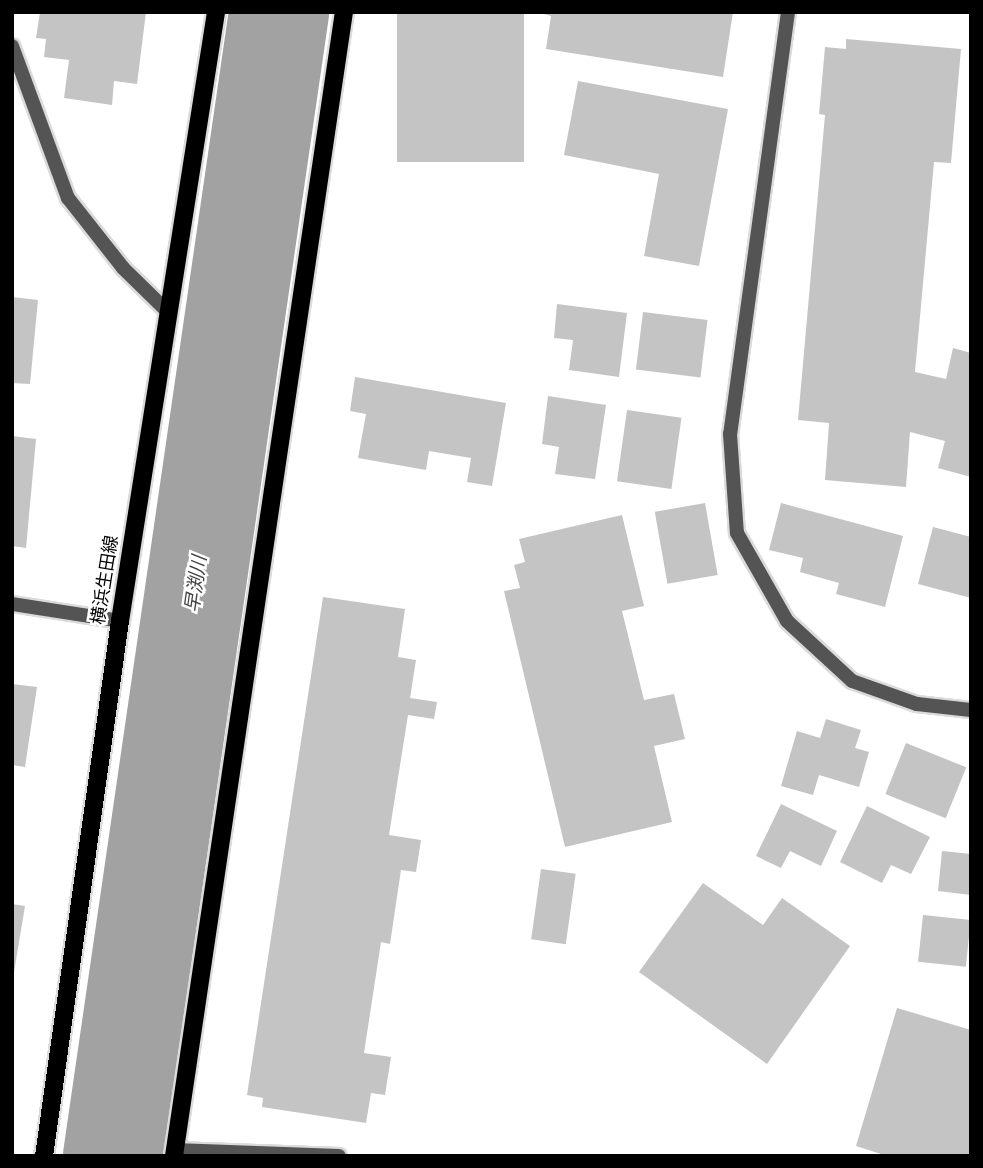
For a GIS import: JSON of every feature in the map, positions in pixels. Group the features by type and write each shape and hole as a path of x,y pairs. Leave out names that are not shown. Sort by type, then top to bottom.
{"main road":[{"name":"横浜生田線","path":"44,1156 120,621 216,12"},
{"path":"174,1153 345,12"}],"street":[{"path":"788,12 730,434 737,533 787,621 852,681 918,705 971,710"},
{"path":"12,46 68,198 124,268 168,312"},
{"path":"12,604 120,621"},
{"path":"174,1153 339,1156"}],"building":[{"path":"40,12 146,12 137,84 114,81 112,105 64,98 69,60 44,57 46,39 36,38"},
{"path":"397,12 524,12 524,162 397,162"},
{"path":"537,12 733,12 723,77 546,49 551,16"},
{"path":"846,39 961,49 951,163 934,162 915,372 946,379 953,348 971,353 971,477 938,468 945,441 910,432 906,487 825,480 829,423 798,420 825,115 819,114 825,47 846,49"},
{"path":"578,81 728,109 699,266 644,256 659,174 564,155"},
{"path":"12,297 38,300 30,384 12,383"},
{"path":"557,304 627,313 619,377 569,370 573,340 554,338"},
{"path":"643,312 708,320 700,377 636,370"},
{"path":"355,377 506,403 492,486 467,482 471,458 429,451 426,470 358,458 366,414 350,411"},
{"path":"548,396 606,405 595,479 555,474 559,447 542,444"},
{"path":"627,410 681,418 671,489 617,481"},
{"path":"12,436 36,439 26,548 12,546"},
{"path":"705,503 718,575 667,584 655,512"},
{"path":"781,503 903,536 885,607 836,594 839,583 800,572 803,558 769,550"},
{"path":"622,515 644,606 622,611 644,700 674,694 685,739 654,746 672,822 565,847 504,591 520,588 514,565 525,562 519,539"},
{"path":"933,527 971,537 971,598 918,584"},
{"path":"323,597 405,609 398,657 416,660 410,698 437,702 434,719 408,715 389,835 421,840 416,872 401,870 390,944 381,942 364,1053 391,1057 385,1095 371,1093 366,1123 262,1107 263,1098 247,1095"},
{"path":"12,684 37,687 25,767 12,765"},
{"path":"826,719 861,730 855,748 869,752 859,787 819,775 813,795 781,786 797,731 820,738"},
{"path":"906,743 966,767 946,818 885,794"},
{"path":"781,804 837,831 821,866 790,851 781,868 756,856"},
{"path":"867,806 930,837 911,874 891,865 882,883 840,862"},
{"path":"942,851 971,854 971,895 938,891"},
{"path":"541,869 576,874 566,944 531,939"},
{"path":"703,883 763,925 782,898 850,946 767,1064 639,972"},
{"path":"12,904 25,906 14,972 12,971"},
{"path":"923,915 971,920 966,967 918,962"},
{"path":"897,1008 971,1030 971,1156 887,1156 856,1146"}],"waterway":[{"name":"早渕川","path":"113,1156 279,12"}]}
